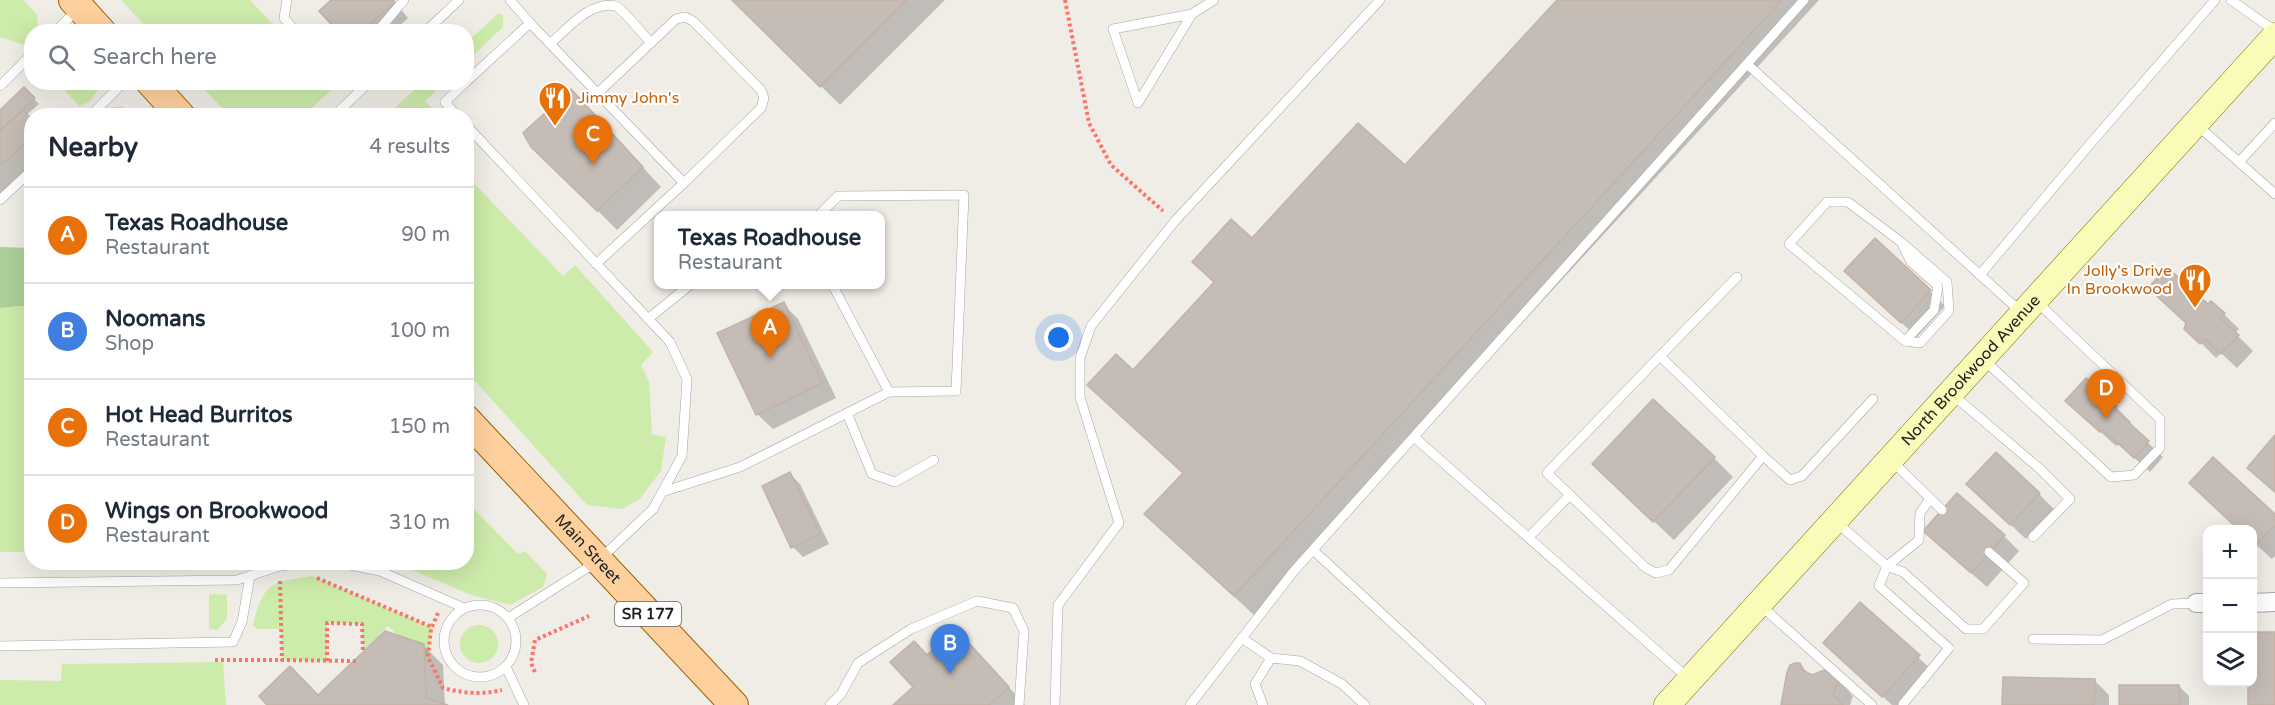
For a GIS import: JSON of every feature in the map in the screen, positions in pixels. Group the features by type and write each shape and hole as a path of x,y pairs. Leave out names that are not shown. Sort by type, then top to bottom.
{"main road":[{"path":"76,4 95,24"},
{"path":"157,90 174,108"},
{"name":"Main Street","path":"474,428 734,705"}],"street":[{"name":"North Brookwood Avenue","path":"1679,695 1834,520 1951,394 2275,34"},
{"path":"2257,603 2275,602"}],"lane":[{"path":"287,0 284,18 289,24"},
{"path":"384,24 404,0"},
{"path":"434,24 459,0"},
{"path":"510,0 684,183"},
{"path":"1192,14 1138,103 1113,29 1192,14 1214,0"},
{"path":"1055,705 1058,605 1119,523 1080,397 1080,358 1091,326 1175,221 1380,0"},
{"path":"1190,705 1294,571 1804,0"},
{"path":"1980,275 2215,0"},
{"path":"2231,0 2275,34"},
{"path":"551,43 590,7 602,3 616,6 651,43"},
{"path":"61,24 76,4"},
{"path":"596,264 684,183 760,108 764,98 761,90 693,21 685,17 676,19 599,92"},
{"path":"474,75 530,23"},
{"path":"0,86 24,62"},
{"path":"1747,64 1980,275 2029,307 2160,419 2160,448 2134,475 2111,477 1982,358"},
{"path":"98,108 116,90"},
{"path":"342,108 361,90"},
{"path":"450,108 445,102 458,90"},
{"path":"2195,123 2275,194"},
{"path":"2239,162 2275,123"},
{"path":"474,134 670,342 687,379 682,456 653,509 598,561 508,618"},
{"path":"0,200 24,178"},
{"path":"662,492 740,467 889,392 956,390 964,195 838,196 823,211"},
{"path":"1827,202 1848,202 1901,242 1947,282 1949,311 1920,343 1905,341 1789,244 1827,202"},
{"path":"1901,242 1911,262 1938,286 1934,310 1905,341"},
{"path":"1737,277 1547,473 1646,568 1656,573 1669,570 1763,456"},
{"path":"648,319 686,289"},
{"path":"834,289 889,392"},
{"path":"1660,356 1790,480 1802,476 1874,399"},
{"path":"1951,394 2040,469 2070,500 2033,537"},
{"path":"847,413 872,474 895,482 934,460"},
{"path":"1414,437 1530,536 1679,695"},
{"path":"1890,459 1942,510"},
{"path":"1530,536 1570,495"},
{"path":"1903,704 1949,648 1879,586 1887,566 1919,540 1920,513 1930,499"},
{"path":"1834,520 1887,566 1903,572 1966,629 1983,629 2024,582 1989,552"},
{"path":"1313,550 1481,705"},
{"path":"0,583 237,580 268,570"},
{"path":"375,570 464,608"},
{"path":"0,646 233,642 242,622 250,576"},
{"path":"831,704 841,694 858,663 911,629 977,601 1013,608 1024,631 1019,705"},
{"path":"2032,639 2102,640 2172,604 2202,603"},
{"path":"1759,604 1872,705"},
{"path":"476,605 499,610 514,627 517,637 516,648 506,667 496,674 485,677 463,674 454,666 444,646 444,635 448,624 464,608 476,605"},
{"path":"1242,639 1271,658 1300,661 1342,684 1365,705"},
{"path":"1263,705 1255,684 1271,658"},
{"path":"506,667 524,705"}],"path":[{"path":"1065,0 1089,123 1111,165 1175,221"},
{"path":"313,576 432,627"},
{"path":"291,579 280,581 282,660 356,661"},
{"path":"439,610 432,627 428,657 443,688 459,692 489,693 508,688"},
{"path":"535,672 531,663 535,640 589,616"},
{"path":"327,661 327,623 362,624 363,653"}],"green space":[{"path":"0,0 23,0 37,15 38,24 24,24 24,45 0,37"},
{"path":"121,0 250,0 272,24 143,24"},
{"path":"499,13 503,16 503,27 474,54 474,36"},
{"path":"64,90 98,90 89,102 79,106"},
{"path":"205,90 331,90 312,108 222,108"},
{"path":"414,90 437,90 425,101 432,108 395,108"},
{"path":"474,183 563,276 575,265 653,352 641,365 649,381 652,435 666,437 661,471 640,499 622,509 587,505 474,380"},
{"path":"0,247 24,248 24,306 0,308"},
{"path":"24,306 24,552 0,552 0,308"},
{"path":"474,509 518,554 525,551 547,574 543,587 510,605 471,595 412,570 474,570"},
{"path":"313,576 432,627 428,657 418,655 388,626 363,653 362,624 327,623 327,661 282,660 281,629 257,629 253,625 261,600 271,587 278,583"},
{"path":"209,595 227,595 227,619 217,630 209,629"},
{"path":"479,625 493,630 498,644 493,658 479,663 465,658 460,644 465,630"},
{"path":"223,662 226,705 0,705 0,680 61,681 62,664"}],"building":[{"path":"331,0 393,0 395,2 370,24 331,24 319,11"},
{"path":"732,0 906,0 820,87"},
{"path":"1557,0 1782,0 1234,596 1144,514 1183,473 1087,385 1116,354 1133,370 1214,282 1192,262 1231,219 1252,238 1358,123 1405,165"},
{"path":"24,87 24,90 35,98 0,131 0,110"},
{"path":"571,89 643,167 597,211 531,147 523,133"},
{"path":"24,111 24,144 0,166 0,131"},
{"path":"1875,238 1931,290 1901,323 1844,271"},
{"name":"Jolly's Drive In Brookwood","path":"2167,267 2208,304 2211,301 2225,313 2220,318 2239,335 2221,354 2205,339 2200,344 2184,329 2186,323 2148,288"},
{"path":"784,302 822,383 756,415 717,333"},
{"path":"2086,378 2117,406 2114,409 2149,441 2134,458 2103,430 2100,432 2065,401"},
{"path":"1653,399 1715,457 1653,522 1592,464"},
{"path":"2275,435 2275,492 2247,468"},
{"path":"1996,452 2040,493 2010,525 1966,484"},
{"path":"2213,457 2275,514 2275,525 2257,544 2257,525 2234,525 2189,483"},
{"path":"790,472 820,534 791,548 762,486"},
{"path":"1957,493 2005,535 1971,573 1923,531"},
{"path":"1860,602 1920,655 1882,697 1823,643"},
{"path":"956,629 1009,687 989,705 893,705 913,687 890,662 914,641 927,655"},
{"path":"385,631 424,644 426,698 448,705 267,705 259,696 290,666 318,695"},
{"path":"2257,632 2275,632 2275,705 2248,705 2248,687 2257,687"},
{"path":"1800,663 1804,671 1812,675 1824,670 1839,679 1833,695 1843,705 1781,705 1787,672 1790,665"},
{"path":"2003,677 2095,679 2094,705 2002,705"},
{"path":"2119,685 2179,685 2180,705 2119,705"}],"place":[{"name":"Jimmy John's","path":"555,127"},
{"name":"Hot Head Burritos","path":"593,165"},
{"name":"Jolly's Drive In Brookwood","path":"2195,309"},
{"name":"Texas Roadhouse","path":"770,358"},
{"name":"Wings on Brookwood","path":"2106,419"},
{"name":"Noomans","path":"950,674"}]}
